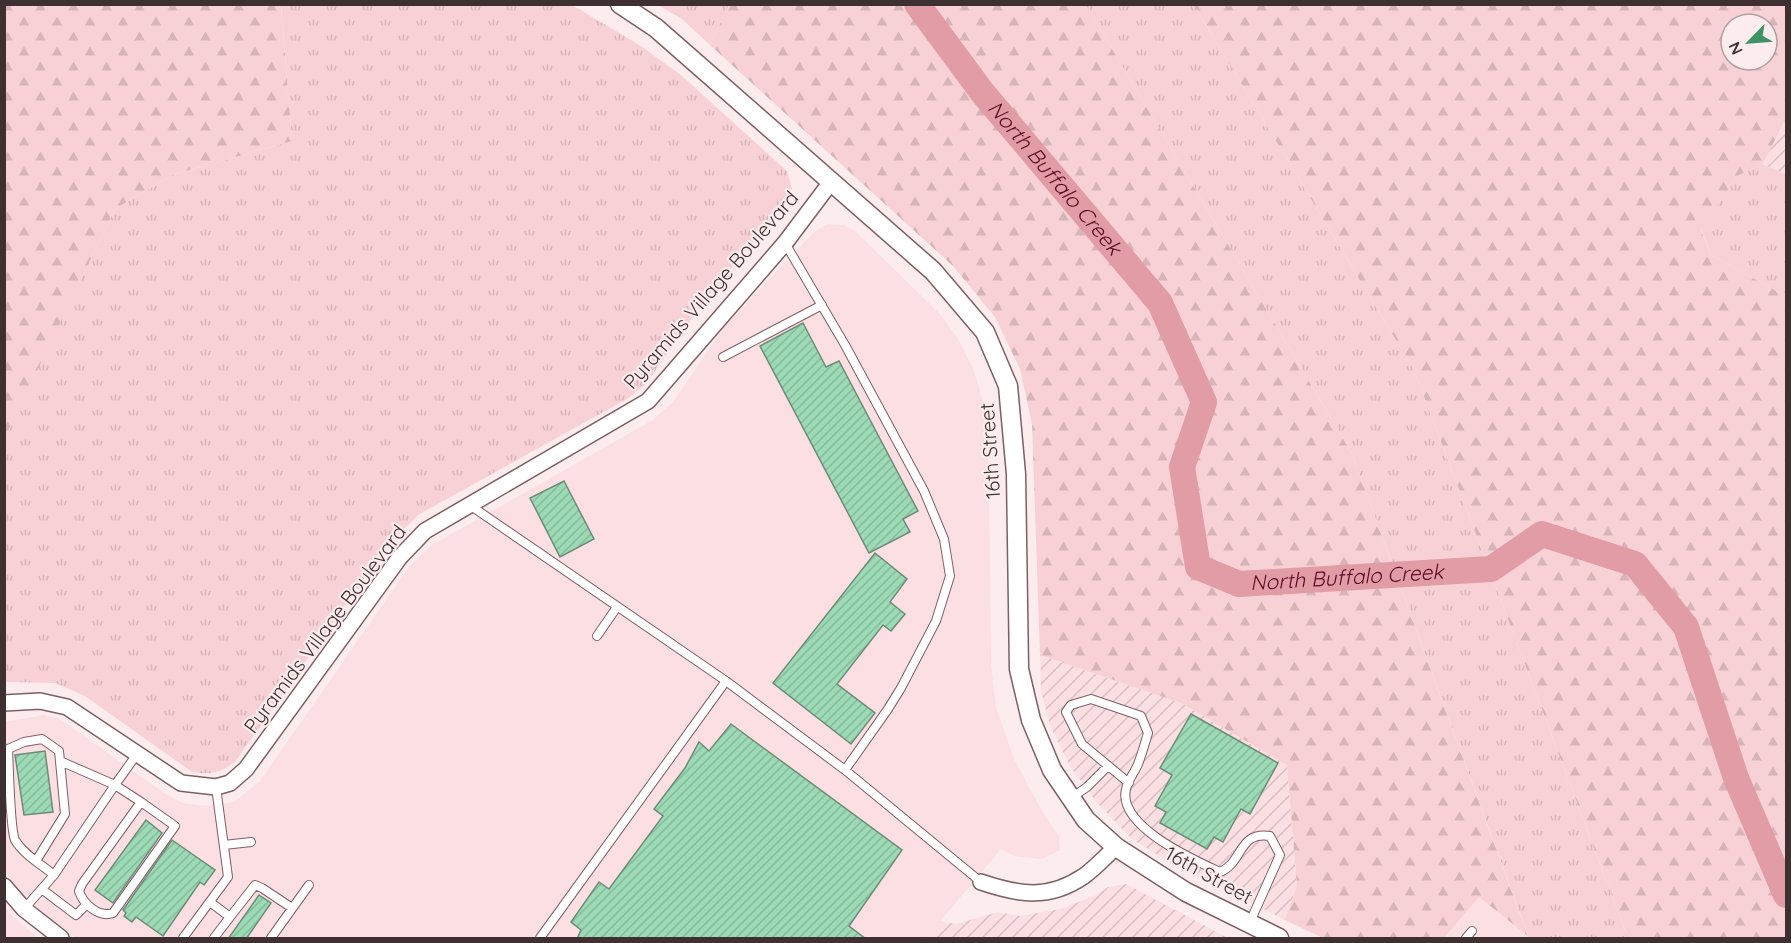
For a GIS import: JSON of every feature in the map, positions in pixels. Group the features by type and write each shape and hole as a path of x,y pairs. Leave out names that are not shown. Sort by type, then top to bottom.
{"street":[{"name":"16th Street","path":"620,4 656,28 933,271 985,332 1008,386 1016,474 1019,669 1031,720 1052,770 1086,820 1116,847 1186,892 1276,938"},
{"name":"Pyramids Village Boulevard","path":"216,787 230,783 246,769 400,557 425,531 648,401 785,243 831,182"},
{"path":"4,703 40,701 67,707 181,783 216,787"},
{"path":"981,882 1014,892 1032,894 1054,890 1084,876 1116,847"},
{"path":"4,886 24,909 61,939"}],"lane":[{"path":"785,243 822,305 924,491 944,539 950,576 936,621 901,688 845,770"},
{"path":"723,357 822,305"},
{"path":"471,506 726,681 845,770 981,882"},
{"path":"597,636 617,607"},
{"path":"540,939 726,681"},
{"path":"1129,783 1082,744 1066,712 1071,705 1091,699 1141,716 1148,733 1129,783 1126,790 1129,812 1140,825 1184,855 1220,872 1226,870 1245,843 1262,834 1270,836 1280,855 1249,924"},
{"path":"36,861 65,814 58,751 42,739 24,742 9,749 15,839 36,861 54,875"},
{"path":"24,909 54,875 137,754"},
{"path":"60,761 114,785 141,802 175,826 113,913 104,914 87,904 79,891 141,802"},
{"path":"1071,798 1087,787 1108,766"},
{"path":"183,939 228,877 216,787"},
{"path":"224,845 251,842"},
{"path":"214,939 255,885 292,908"},
{"path":"271,939 309,885"},
{"path":"43,890 76,915 87,904"},
{"path":"210,902 230,917"},
{"path":"1466,939 1472,931"}],"shaded area":[{"path":"1786,118 1786,175 1763,164"},
{"path":"828,224 844,225 855,231 940,314 958,339 973,368 986,411 991,665 996,708 1014,759 1043,813 1059,836 1060,850 1042,859 1014,856 1001,849 926,938 76,938 49,918 14,884 5,872 5,722 43,715 60,719 164,793 183,803 203,806 234,802 260,781 409,567 432,545 653,420 673,402 725,326 814,232"},
{"path":"1040,655 1181,703 1287,765 1297,886 1285,920 1170,863 1131,838 1097,803 1070,766 1050,726 1041,690"},
{"path":"1126,884 1228,938 926,938 940,921 956,924 998,912 1020,916 1061,909 1096,895 1108,887"},
{"path":"1479,897 1528,936 1529,938 1444,938"},
{"path":"4,907 18,921 38,938 5,938"}],"green space":[{"path":"5,4 281,5 292,141 172,175 115,209 5,437"},
{"path":"281,5 572,5 641,46 682,76 787,171 792,189 785,204 704,301 646,384 627,399 418,515 386,547 235,762 215,772 199,773 192,772 85,696 55,683 5,682 4,437 115,209 172,175 292,141"},
{"path":"658,5 729,5 710,45 682,19"},
{"path":"729,5 1086,5 1352,454 1528,936 1479,897 1444,938 1323,938 1285,920 1297,886 1287,765 1181,703 1040,655 1032,424 1020,369 995,317 953,266 710,45"},
{"path":"1086,5 1194,5 1414,370 1628,938 1529,938 1352,454"},
{"path":"1194,5 1786,5 1786,118 1763,164 1737,176 1701,230 1711,255 1786,296 1786,938 1628,938 1414,370"},
{"path":"1763,164 1786,175 1786,296 1711,255 1701,229 1737,176"}],"building":[{"path":"803,323 826,367 839,361 918,511 903,519 910,532 869,553 760,346"},
{"path":"564,481 594,539 560,557 530,498"},
{"path":"875,553 907,579 890,602 905,614 891,631 883,625 837,684 875,713 851,744 773,683"},
{"path":"1191,714 1278,763 1250,814 1241,809 1223,842 1214,837 1207,849 1160,823 1166,812 1155,806 1172,775 1160,768"},
{"path":"731,724 902,850 849,926 866,939 577,939 581,930 571,922 599,882 609,889 663,816 654,809 685,768 699,742 709,751"},
{"path":"45,751 53,812 24,815 15,755"},
{"path":"146,820 162,833 113,903 95,890"},
{"path":"172,840 215,870 204,885 200,882 163,936 136,917 132,922 124,916 126,913 123,910"},
{"path":"259,895 271,903 246,939 228,939"}],"waterway":[{"name":"North Buffalo Creek","path":"917,4 982,92 1160,303 1204,402 1182,467 1198,567 1239,584 1491,569 1542,534 1635,564 1686,627 1736,778 1786,895"}]}
